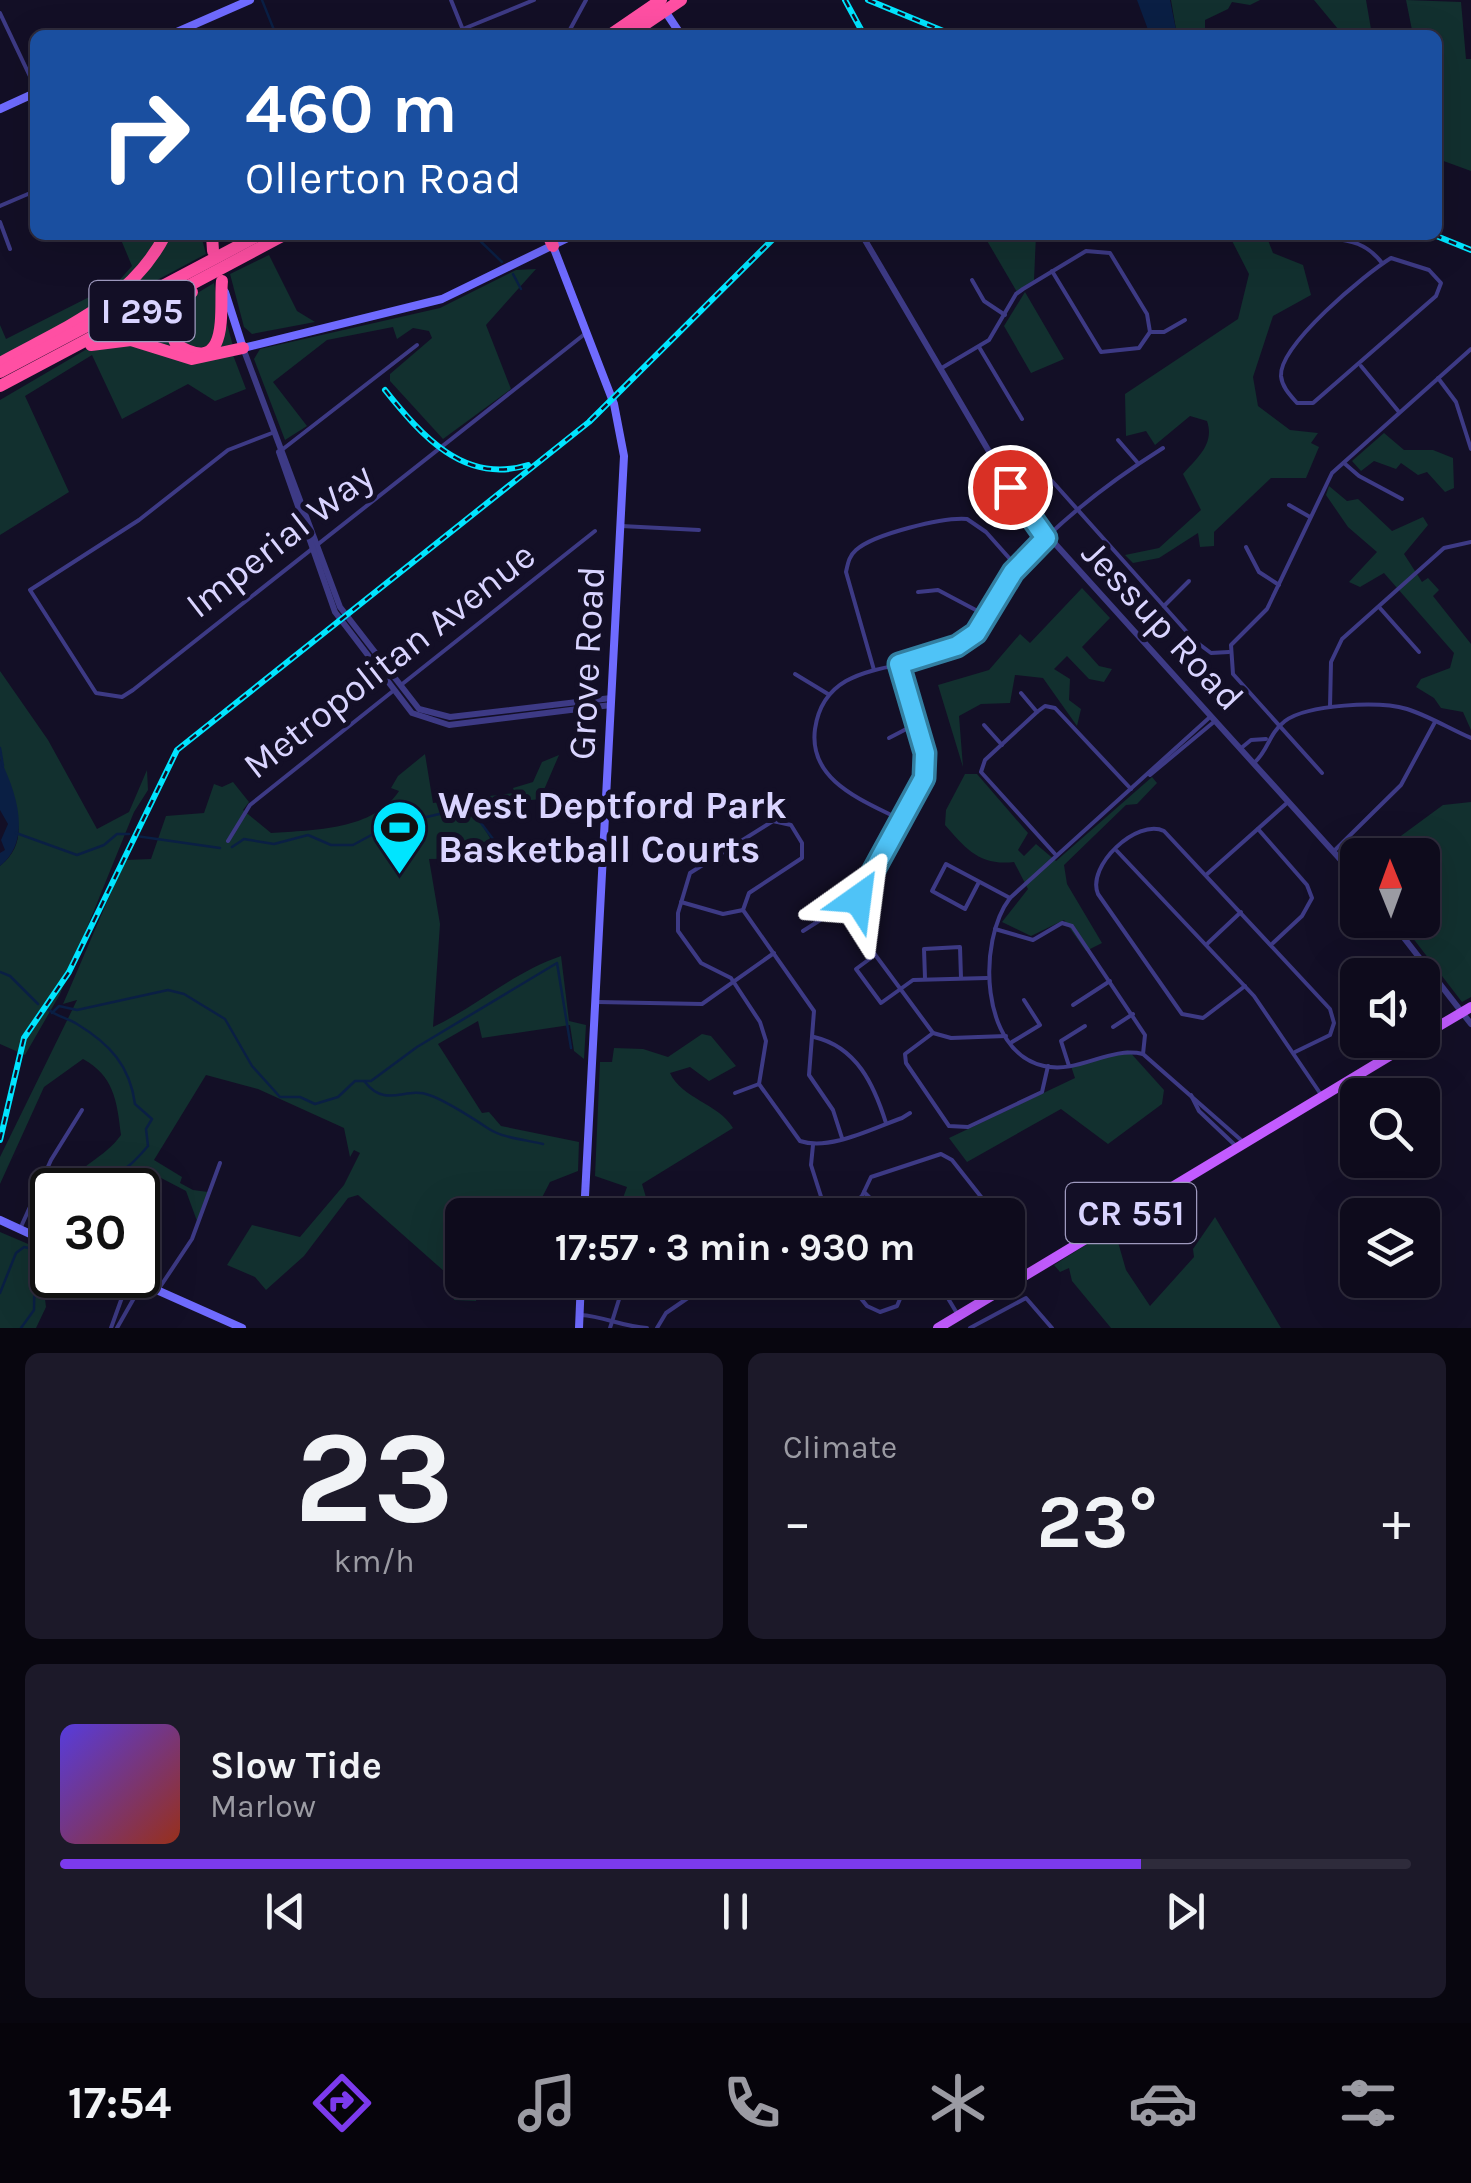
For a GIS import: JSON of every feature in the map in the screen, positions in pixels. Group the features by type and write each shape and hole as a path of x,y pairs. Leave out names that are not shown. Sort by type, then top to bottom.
{"highway":[{"path":"618,30 655,7 681,0"},
{"path":"634,30 655,7"},
{"path":"0,363 114,298 142,271 162,240"},
{"path":"211,240 213,251"},
{"path":"29,357 37,349 235,240"},
{"name":"I 295","path":"0,372 250,240"},
{"name":"I 295","path":"0,389 275,240"},
{"path":"222,290 224,324 215,343 196,352 176,344 168,326 176,304 285,240"},
{"path":"0,389 102,341 132,340 192,359 243,348"}],"main road":[{"path":"181,30 250,0"},
{"path":"655,7 676,30"},
{"path":"0,109 30,93"},
{"path":"213,251 243,348 426,305 472,287 551,240"},
{"name":"Grove Road","path":"551,240 622,434 585,1198"},
{"path":"1440,1025 1466,1009"},
{"name":"CR 551","path":"1025,1276 1386,1058"},
{"path":"0,1220 30,1234"},
{"path":"160,1291 242,1328"},
{"path":"580,1328 581,1298"},
{"name":"CR 551","path":"938,1328 988,1298"}],"street":[{"path":"451,0 463,30"},
{"path":"468,30 534,0"},
{"path":"571,30 586,0"},
{"path":"0,12 30,79"},
{"path":"0,206 30,193"},
{"path":"0,222 10,250"},
{"name":"Jessup Road","path":"865,240 1020,506 1340,858"},
{"path":"1352,240 1367,246 1382,264"},
{"path":"940,369 979,347 1016,294 1086,251 1110,253 1147,314 1150,332 1139,348 1102,352 1052,272"},
{"path":"1399,258 1429,270 1442,283 1436,296 1360,366 1306,405 1296,402 1281,378 1296,341 1382,264 1399,258"},
{"path":"972,280 984,301 1004,315"},
{"path":"1150,332 1164,332 1186,320"},
{"name":"Imperial Way","path":"272,432 228,450 139,520 30,590 88,683 105,697 122,697 586,333"},
{"path":"279,451 417,344"},
{"path":"979,347 1022,419"},
{"path":"243,348 314,547 344,615 396,689 419,709 440,718 611,702"},
{"path":"1322,774 1232,674 1230,652 1235,638 1267,609 1330,477 1471,350"},
{"path":"1360,366 1399,412"},
{"path":"1438,378 1456,402 1471,450"},
{"path":"1118,440 1137,462"},
{"path":"903,821 844,789 825,773 814,736 828,694 848,679 957,646 976,633 1017,567 1046,538 1076,509 1137,462 1163,448"},
{"path":"1344,463 1402,500"},
{"path":"1052,481 1211,653 1230,652"},
{"path":"1289,506 1310,517"},
{"path":"874,670 846,572 859,548 934,522 967,518 986,532 1017,567"},
{"path":"620,526 699,530"},
{"name":"Metropolitan Avenue","path":"228,841 250,805 595,532"},
{"path":"1330,707 1330,674 1336,649 1444,548 1471,542"},
{"path":"1246,547 1259,572 1278,585"},
{"path":"1164,606 1190,581"},
{"path":"918,592 938,590 987,616"},
{"path":"1379,607 1419,652"},
{"path":"803,931 858,899 903,821 926,768 899,664"},
{"path":"795,674 828,694"},
{"path":"1021,694 1038,712"},
{"path":"1055,854 982,774 982,763 1045,706 1055,708 1131,789"},
{"path":"1240,749 1251,740 1266,739 1298,713 1330,707 1397,707 1471,738"},
{"path":"1212,719 1055,854 1010,898 988,948 988,978 1006,1036 1031,1061 1069,1066 1124,1051 1143,1054 1191,1095 1199,1111 1241,1145"},
{"path":"1334,851 1402,785 1435,722"},
{"path":"889,738 916,724"},
{"path":"984,725 1002,745"},
{"path":"1254,764 1265,752 1266,739"},
{"path":"1206,875 1288,802"},
{"path":"743,910 748,893 802,858 802,843 782,820 773,821 690,873 680,902 678,931 701,963 728,974 735,982 766,1036 759,1084 792,1133 813,1145 886,1124 910,1112"},
{"path":"1245,986 1203,1018 1182,1014 1094,888 1098,868 1138,830 1158,827 1272,944 1333,1016 1330,1035 1295,1052"},
{"path":"1258,829 1307,885 1312,897 1309,909 1272,944"},
{"path":"1117,851 1245,986 1295,1052 1322,1096"},
{"path":"979,882 965,908 932,891 946,864 1010,898"},
{"path":"680,902 723,914 743,910"},
{"path":"743,910 811,1002 817,1018 808,1075 834,1110 842,1138"},
{"path":"1206,944 1241,912"},
{"path":"994,928 1033,940 1065,923 1132,1014 1147,1040 1143,1054"},
{"path":"1405,938 1466,1009 1471,1024"},
{"path":"865,941 933,1033 951,1038 1006,1036"},
{"path":"926,979 924,949 960,948 961,978"},
{"path":"596,1002 694,1006 774,953"},
{"path":"875,954 856,968 881,1003 910,980 988,978"},
{"path":"1073,1005 1110,981"},
{"path":"1012,1042 1040,1025 1024,1000"},
{"path":"1113,1027 1132,1014"},
{"path":"1069,1066 1061,1041 1085,1026"},
{"path":"933,1033 904,1059 954,1128 972,1125 1042,1092 1048,1066"},
{"path":"814,1037 842,1046 850,1054 876,1093 886,1124"},
{"path":"734,1093 759,1084"},
{"path":"20,1229 51,1160 82,1110"},
{"path":"813,1145 812,1165 822,1198"},
{"path":"859,1198 874,1175 945,1155 982,1198"},
{"path":"160,1287 192,1239 220,1163"},
{"path":"864,1192 871,1198"},
{"path":"114,1328 121,1298"},
{"path":"114,1328 133,1298"},
{"path":"610,1328 620,1298"},
{"path":"657,1328 666,1314 688,1298"},
{"path":"861,1298 880,1312 898,1306 901,1298"},
{"path":"948,1298 958,1316"},
{"path":"970,1328 1021,1298 1034,1304 1052,1328"},
{"path":"580,1316 647,1328"}],"green space":[{"path":"1171,0 1260,0 1250,5 1232,2 1228,9 1205,20 1205,30 1176,30"},
{"path":"1314,0 1366,0 1371,30 1339,30"},
{"path":"1406,0 1461,2 1466,59 1471,59 1471,171 1442,160 1442,30 1412,30"},
{"path":"121,240 156,240 129,277 110,294 68,323 0,360 0,325 6,339 117,283 132,266"},
{"path":"166,240 202,240 206,254 110,305"},
{"path":"987,240 1036,240 1034,280 1017,292"},
{"path":"1232,240 1268,240 1273,253 1303,265 1311,295 1273,316 1253,377 1258,406 1290,430 1318,433 1311,443 1319,447 1306,478 1271,478 1214,532 1214,546 1200,547 1198,533 1159,558 1133,563 1125,555 1159,548 1201,510 1183,474 1203,450 1209,429 1207,421 1190,416 1155,445 1146,431 1126,436 1125,394 1238,319 1249,274"},
{"path":"269,255 297,311 315,322 252,334 244,327 230,274"},
{"path":"536,269 486,325 511,389 443,439 390,381 390,374 432,338 429,331 413,328 397,339 393,327 327,340 273,382 307,426 285,440 254,359 260,349 440,308 516,270"},
{"path":"214,283 222,323 207,346 193,349 179,344 172,331 181,303"},
{"path":"1025,292 1064,359 1031,373 1004,326"},
{"path":"179,296 165,321 193,354 222,340 227,324 233,346 194,357 110,335"},
{"path":"117,343 233,355 246,389 215,401 188,384 122,419 92,355 25,396 69,492 0,535 0,400 87,349"},
{"path":"1384,433 1404,450 1433,450 1453,458 1454,488 1445,492 1427,472 1418,475 1401,463 1396,469 1374,461 1361,471 1352,461"},
{"path":"1329,486 1347,501 1358,499 1392,531 1423,517 1428,525 1404,554 1422,582 1428,578 1439,590 1433,596 1471,644 1471,730 1463,712 1441,708 1434,698 1416,687 1421,679 1450,668 1454,653 1384,573 1360,587 1349,582 1377,552 1348,527 1326,495"},
{"path":"1082,588 1110,618 1082,647 1099,666 1112,669 1104,682 1089,679 1067,656 1054,669 1070,679 1069,700 1081,709 1077,726 1043,678 1015,675 1010,703 981,704 959,716 963,767 938,685 989,670 1020,634 1030,643"},
{"path":"0,671 48,740 97,829 129,812 147,770 148,790 134,812 60,994 25,1055 0,1044 0,866 17,842 19,828 0,758"},
{"path":"425,754 433,803 515,793 513,788 533,782 542,762 559,755 540,799 480,806 476,815 490,838 482,858 429,859 440,924 433,1027 527,971 561,956 569,1021 586,1025 584,1059 574,1051 570,1025 482,1038 478,1021 438,1044 482,1113 489,1112 501,1126 579,1142 578,1171 550,1182 542,1198 445,1198 445,1272 358,1195 348,1198 304,1256 266,1290 255,1277 227,1265 252,1225 300,1237 344,1185 360,1153 354,1150 350,1157 344,1128 258,1089 206,1075 154,1160 182,1177 180,1183 208,1192 197,1221 186,1191 160,1177 160,1168 84,1168 121,1135 108,1082 83,1059 44,1087 0,1184 0,1157 77,1000 63,1004 125,860 151,859 166,816 204,813 214,784 222,787 233,782 249,802 243,810 271,833 342,826 388,804 399,791 391,788 398,776"},
{"path":"965,774 977,774 1028,833 1018,850 1024,856 1036,844 1056,861 1152,777 1157,783 1137,804 1126,805 1064,865 1067,884 1102,943 1086,951 1064,920 1031,936 1002,922 1028,889 1014,862 983,858 945,825 946,810"},
{"path":"1471,802 1471,997 1462,1002 1440,973 1440,958 1428,958 1413,938 1440,938 1440,838 1398,838 1443,805"},
{"path":"702,1034 711,1036 736,1066 709,1081 690,1067 670,1073 683,1089 719,1113 733,1128 642,1184 646,1198 623,1198 627,1187 595,1176 600,1062 612,1062 614,1048 643,1049 668,1057"},
{"path":"1128,1050 1164,1090 1162,1104 1108,1144 1061,1109 967,1162 949,1138 1075,1078 1071,1066"},
{"path":"1215,1217 1281,1328 1111,1328 1072,1281 1069,1268 1060,1272 1054,1265 1127,1219 1129,1228 1116,1235 1126,1270 1150,1306 1194,1257 1193,1249"},
{"path":"0,1232 30,1245 30,1298 45,1298 46,1307 36,1328 0,1328"}],"water":[{"path":"1137,0 1170,0 1176,30 1148,30"},
{"path":"0,759 16,800 19,829 10,855 0,866 0,853 5,850 1,840 8,824 0,810"}],"waterway":[{"path":"262,0 274,30"},
{"path":"479,240 502,262"},
{"path":"513,274 521,289"},
{"path":"0,748 3,766"},
{"path":"232,847 244,839 274,844 308,835 331,845 353,845 388,826 448,812 475,815 496,843"},
{"path":"16,833 77,855 104,845 117,834 129,834"},
{"path":"136,836 220,848"},
{"path":"52,1013 59,1006 77,1010 168,990 184,994 225,1019 252,1066 280,1097 300,1097 315,1104 338,1097 355,1081 371,1081 417,1047 557,963 571,1048"},
{"path":"0,972 10,976 38,1004"},
{"path":"49,1010 77,1024 109,1048 123,1067 135,1104 152,1119 146,1129 148,1146 126,1168"},
{"path":"365,1082 388,1096 429,1095 495,1132 543,1144"},
{"path":"0,1293 16,1253 24,1247 30,1248"},
{"path":"21,1328 34,1310 34,1298"}],"railway":[{"path":"845,0 861,30"},
{"path":"868,0 941,30"},
{"path":"1442,238 1471,250"},
{"path":"0,1140 24,1038 69,972 177,750 589,422 772,240"},
{"path":"385,390 429,439 464,462 505,469 528,465"}],"place":[{"name":"West Deptford Park Basketball Courts","path":"399,876"}],"route":[{"path":"858,899 903,821 926,768 899,664 967,641 976,633 1013,572 1046,538 1010,487"}]}
